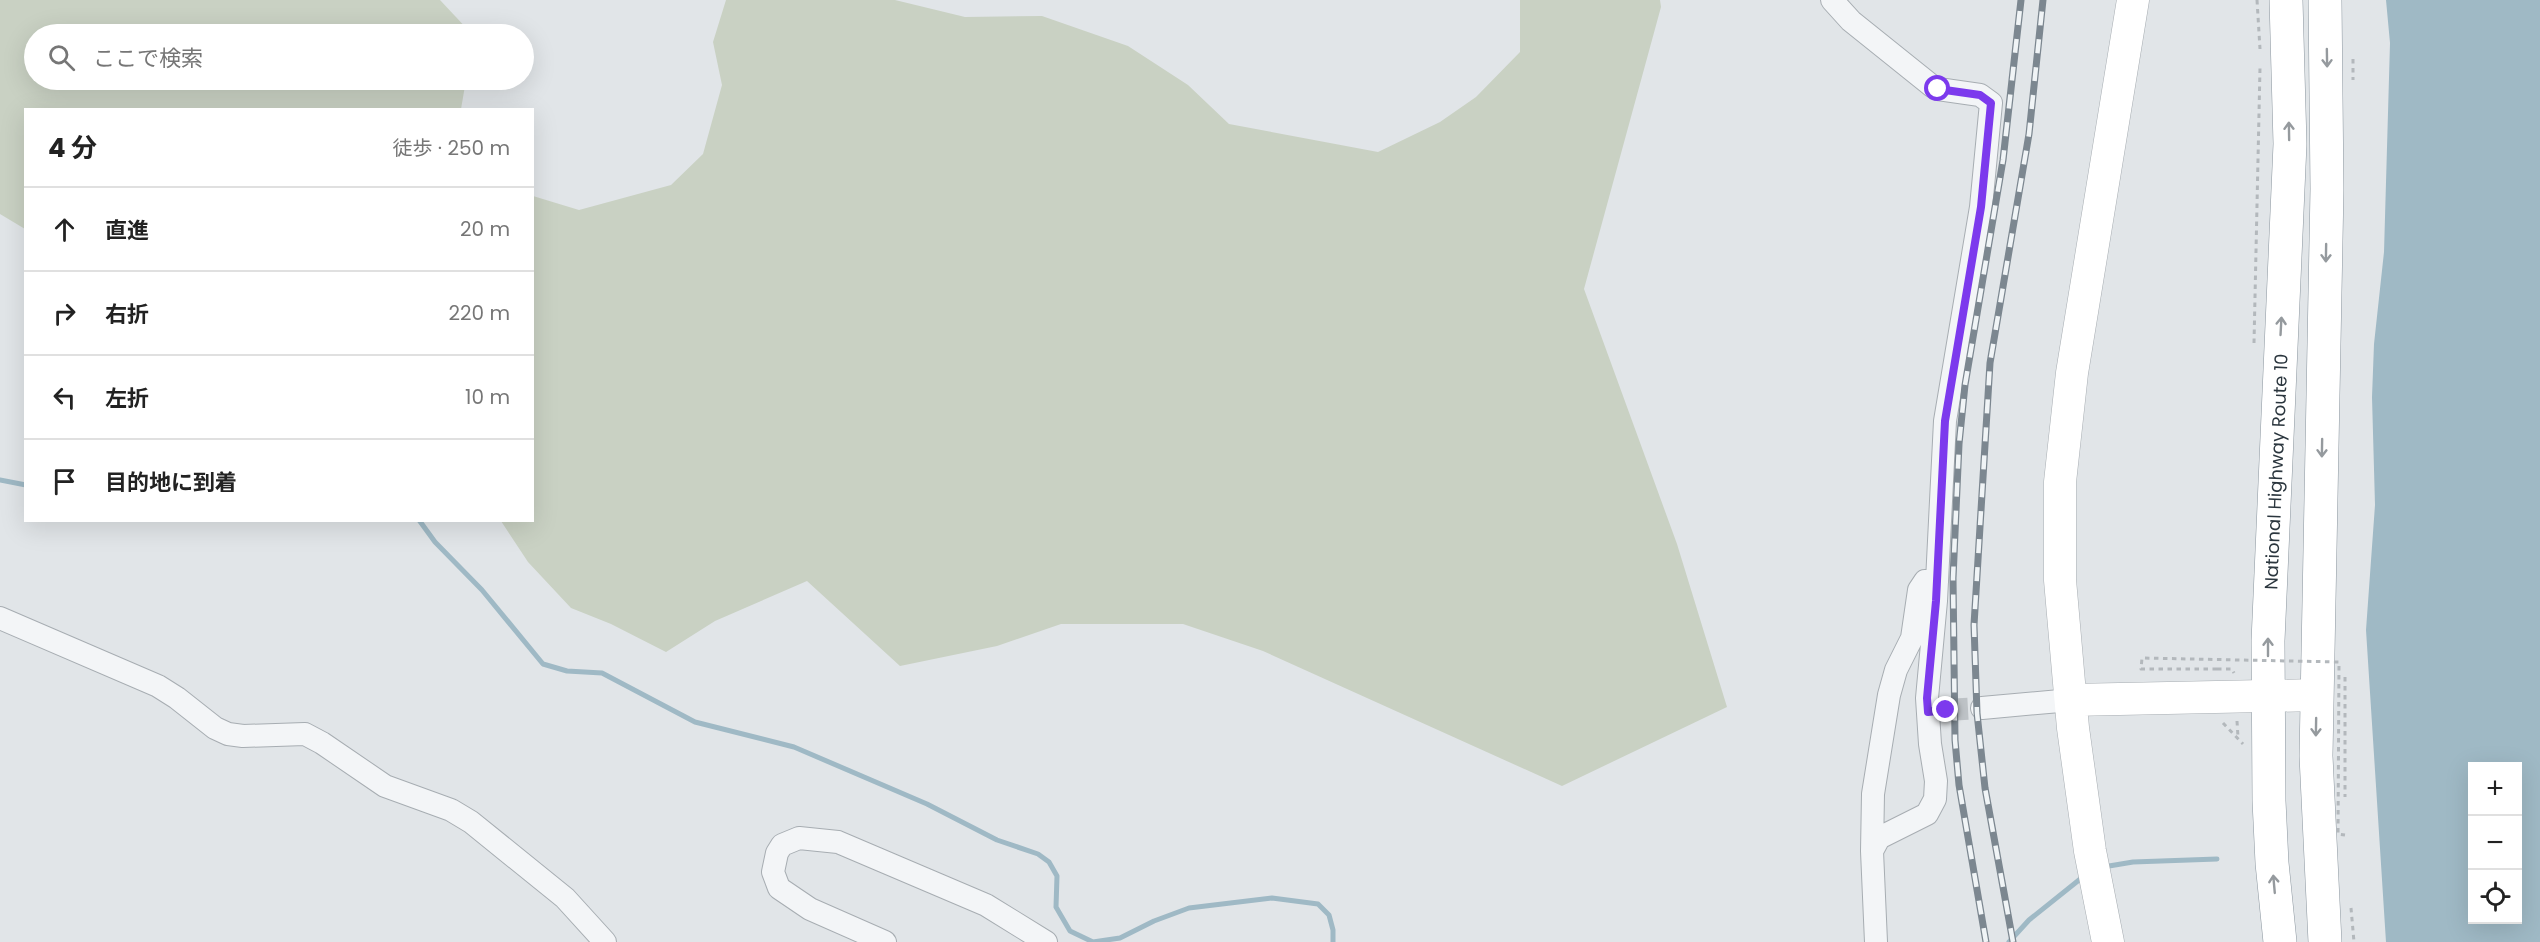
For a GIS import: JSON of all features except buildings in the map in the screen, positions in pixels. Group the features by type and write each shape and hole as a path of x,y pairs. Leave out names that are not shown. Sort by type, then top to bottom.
{"highway":[{"name":"National Highway Route 10","path":"2280,942 2270,822 2269,696 2271,542 2290,144 2286,0"},
{"path":"2325,0 2327,189 2317,695 2317,815 2325,942"}],"street":[{"path":"1832,0 1851,21 1932,86 1938,89 1980,95 1991,103 1981,207 1945,421 1937,582 1935,799 1927,814 1880,838 1872,851"},
{"path":"2108,942 2084,814 2071,700 2060,580 2059,512 2061,462 2074,362 2133,0"},
{"path":"1876,942 1872,851 1873,794 1893,679 1915,630 1919,590 1925,581 1937,582"},
{"path":"0,618 158,686 177,698 205,722 228,734 243,736 305,734 385,786 451,810 471,822 565,898 605,942"},
{"path":"1982,708 2071,700 2317,695"},
{"path":"885,942 810,909 779,888 773,872 773,863 782,845 799,838 838,842 1001,912 1046,942"}],"path":[{"path":"2257,0 2260,52"},
{"path":"2253,350 2261,62"},
{"path":"2247,652 2247,664"},
{"path":"2217,669 2141,669 2142,658 2339,662 2338,834 2345,835"},
{"path":"2218,718 2244,746"}],"shaded area":[{"path":"0,0 440,0 462,24 24,24 24,90 464,90 461,108 24,108 24,228 0,214"},
{"path":"726,0 895,0 965,17 1042,16 1128,46 1188,85 1229,124 1378,152 1440,122 1476,97 1520,52 1520,0 1660,0 1661,7 1584,289 1677,544 1727,707 1562,786 1263,651 1183,624 1061,624 997,646 900,666 807,581 715,621 666,652 611,624 571,608 528,562 502,522 534,522 534,196 579,210 671,185 703,154 722,85 713,42"}],"water":[{"path":"2386,0 2540,0 2540,942 2386,942 2366,630 2375,505 2372,397 2374,344 2384,252 2390,43"}],"waterway":[{"path":"0,480 24,485"},
{"path":"420,522 435,542 482,590 543,664 567,671 602,673 695,722 794,747 927,804 997,840 1038,854 1049,862 1057,876 1056,907 1070,931 1093,942 1120,938 1154,921 1189,908 1272,898 1318,904 1329,915 1333,942"},
{"path":"2103,867 2133,862 2217,859"},
{"path":"2009,942 2029,920 2084,876"}],"tunnel":[{"path":"1946,710 1982,708"}],"railway":[{"path":"1986,942 1959,785 1955,740 1953,578 1959,444 1965,385 2003,160 2021,0"},
{"path":"2013,942 1985,788 1977,713 1974,625 1990,363 2029,134 2043,0"}],"route":[{"path":"1938,89 1980,95 1991,103 1981,207 1947,401 1942,451 1936,601 1927,698 1928,712 1946,710"}]}
